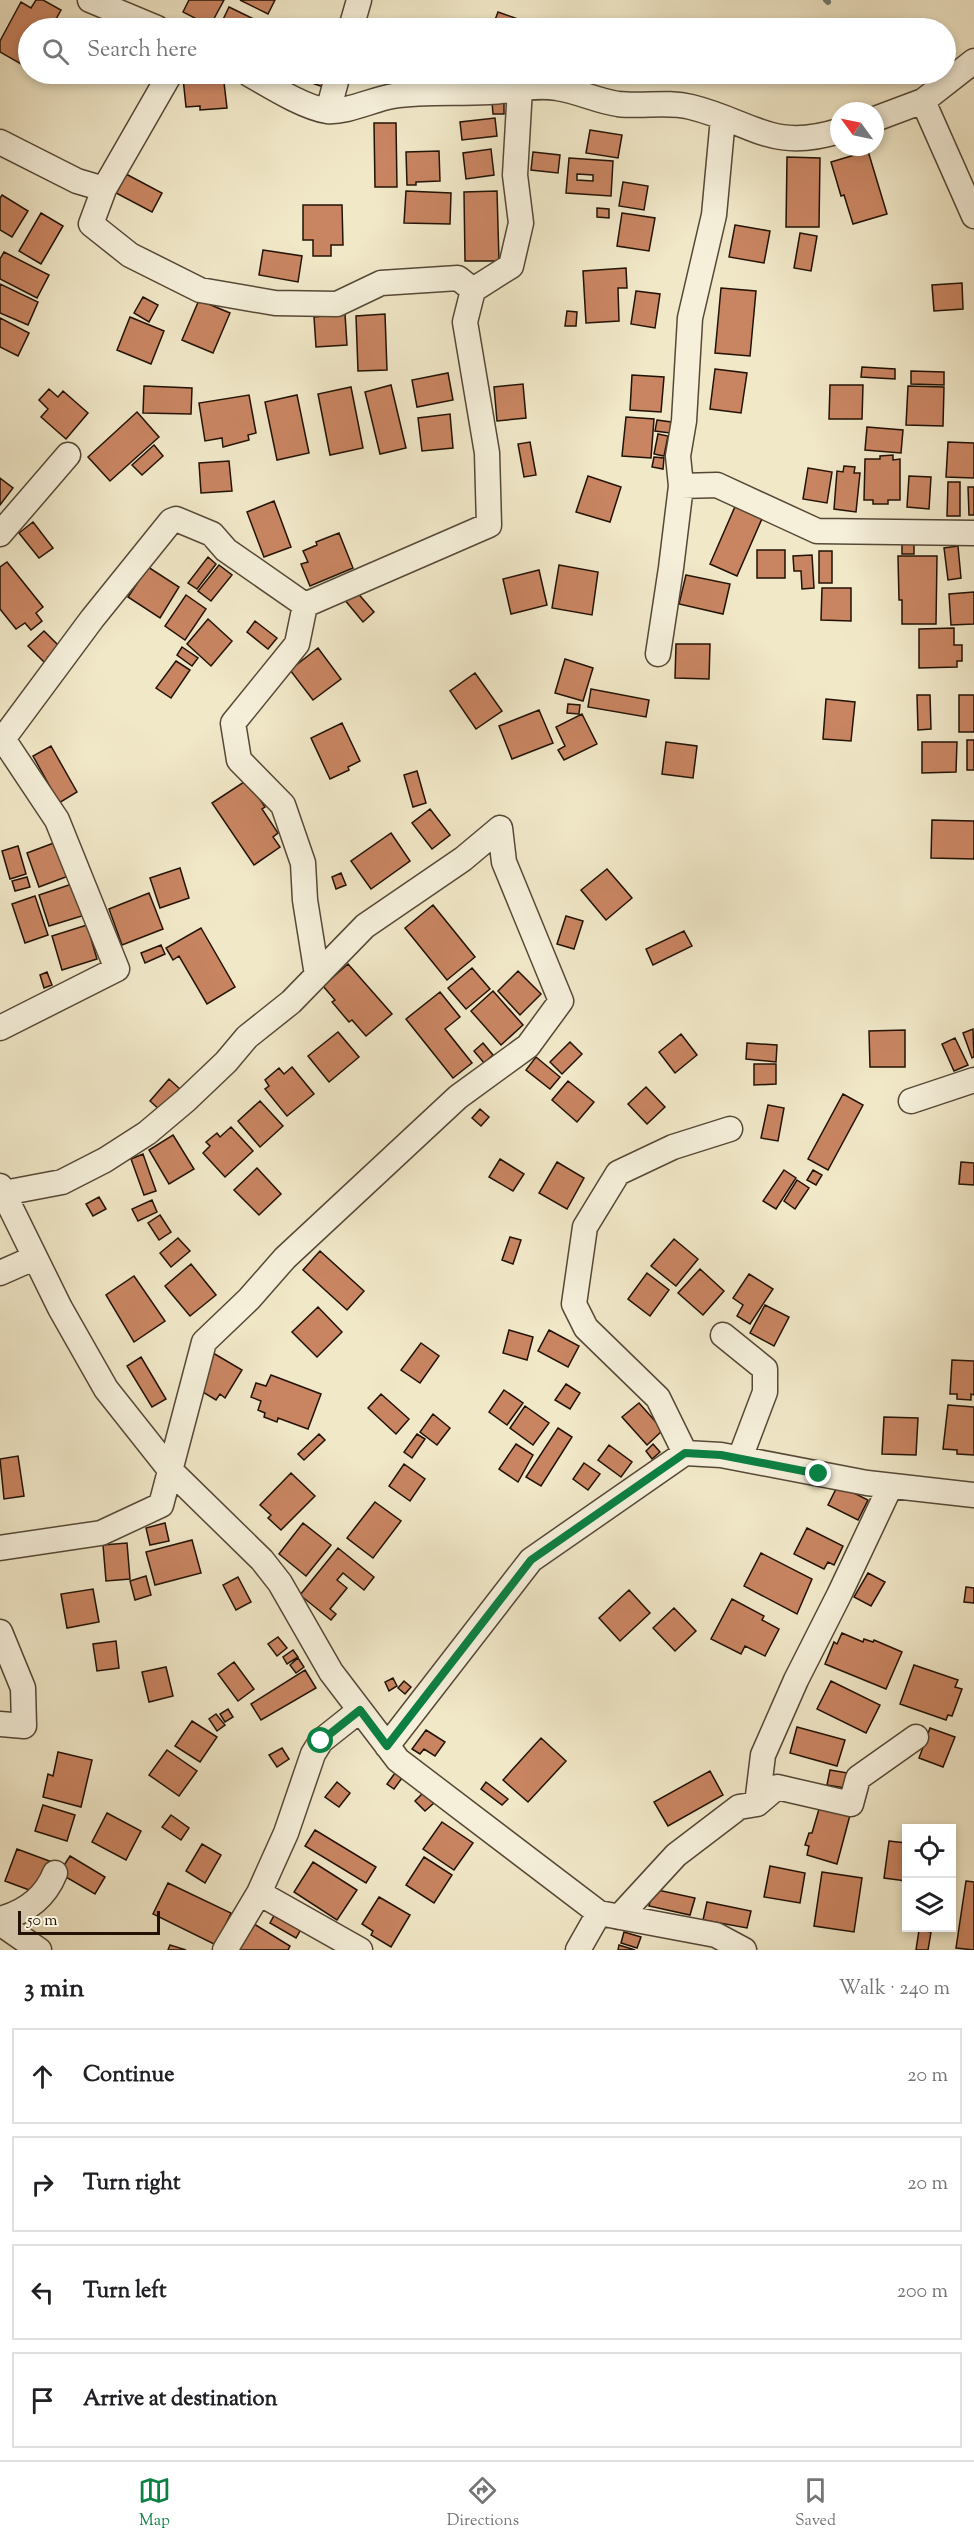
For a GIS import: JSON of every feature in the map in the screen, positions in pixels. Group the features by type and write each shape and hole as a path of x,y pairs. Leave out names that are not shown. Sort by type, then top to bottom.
{"street":[{"path":"90,0 133,18"},
{"path":"354,18 360,0"},
{"path":"956,75 974,61"},
{"path":"164,84 104,189 91,224 130,255 200,290 275,303 337,304 381,283 458,278 473,290"},
{"path":"268,84 299,101 328,111 395,96 427,92 490,92 520,88 556,88 620,104 676,104 788,140 804,140 830,133"},
{"path":"328,111 335,84"},
{"path":"884,116 923,101 945,84"},
{"path":"305,605 489,525 486,453 465,322 473,290 511,266 520,223 515,175 520,88"},
{"path":"923,101 974,216"},
{"path":"658,654 681,486 678,456 684,422 690,318 714,215 723,118"},
{"path":"0,142 77,181 104,189"},
{"path":"0,534 68,455"},
{"path":"681,486 717,485 817,531 974,533"},
{"path":"0,1028 117,969 57,820 2,741 92,620 171,521 176,519 212,534 226,550 305,605"},
{"path":"305,605 297,644 233,723 239,760 283,805 303,863 305,900 317,975"},
{"path":"0,1548 101,1533 161,1505 171,1472 204,1342 249,1299 285,1258 458,1097 528,1046 561,1001 504,862 501,828 463,859 365,926 291,1002 247,1037 226,1062 147,1133 105,1160 62,1182 2,1189 34,1258 106,1389 171,1472 262,1560 280,1583 331,1672 398,1760 609,1915 716,1935 744,1950"},
{"path":"911,1101 974,1080"},
{"path":"685,1453 658,1398 586,1328 574,1304 585,1227 618,1173 673,1147 730,1129"},
{"path":"0,1273 34,1258"},
{"path":"723,1335 765,1369 765,1392 740,1458"},
{"path":"387,1746 531,1560 685,1453 740,1458 890,1486 974,1495"},
{"path":"757,1804 763,1755 796,1680 890,1486"},
{"path":"0,1632 23,1688 24,1726 0,1724"},
{"path":"225,1950 259,1893 286,1833 313,1754 321,1741 360,1710"},
{"path":"578,1950 609,1915 676,1855 739,1807 757,1804 777,1787 851,1804 858,1778 916,1737"},
{"path":"0,1921 26,1911 50,1887 55,1873"},
{"path":"259,1893 360,1950"},
{"path":"0,1921 39,1950"}],"building":[{"path":"36,0 43,0 61,10 57,18 18,18 18,62 0,52 0,41 21,2 31,8"},
{"path":"189,0 224,0 214,18 195,18 183,12"},
{"path":"240,0 275,0 268,14"},
{"path":"229,7 252,18 224,18"},
{"path":"498,12 515,18 496,18"},
{"path":"184,84 224,84 227,108 200,110 200,106 186,107"},
{"path":"315,84 326,84 326,88"},
{"path":"504,101 504,114 493,114 492,102"},
{"path":"495,118 497,136 462,140 460,122"},
{"path":"374,123 396,123 397,187 375,187"},
{"path":"590,130 622,135 618,158 586,153"},
{"path":"491,149 494,175 466,179 463,153"},
{"path":"439,151 440,181 416,182 416,185 407,185 406,152"},
{"path":"533,152 560,155 558,173 531,170"},
{"path":"851,156 870,156 887,214 853,224 844,195 841,196 831,162"},
{"path":"787,157 820,158 819,227 786,227"},
{"path":"569,158 613,161 611,196 566,193","holes":["577,174 593,175 593,181 577,180"]},
{"path":"126,174 162,193 152,212 116,193"},
{"path":"623,182 648,186 644,210 619,206"},
{"path":"406,191 451,193 450,224 404,223"},
{"path":"497,191 499,261 465,261 464,192"},
{"path":"2,195 28,211 12,237 0,230 0,198"},
{"path":"303,205 342,205 343,245 331,245 331,256 313,256 313,240 303,240"},
{"path":"597,208 609,209 609,218 597,217"},
{"path":"41,213 63,226 41,264 19,251"},
{"path":"622,213 655,218 649,251 617,246"},
{"path":"735,225 770,231 764,263 729,257"},
{"path":"800,233 817,236 811,271 794,268"},
{"path":"263,250 302,256 298,282 259,275"},
{"path":"4,252 49,275 37,298 0,279 0,259"},
{"path":"626,268 627,288 618,288 619,321 586,323 583,271"},
{"path":"962,283 963,309 934,311 932,285"},
{"path":"0,284 38,302 28,325 0,313"},
{"path":"721,288 756,291 750,356 715,353"},
{"path":"636,291 660,294 655,328 631,324"},
{"path":"143,297 158,305 149,322 134,313"},
{"path":"199,300 230,313 213,353 182,340"},
{"path":"567,311 577,312 576,326 565,326"},
{"path":"345,314 347,345 316,347 314,317"},
{"path":"385,314 387,370 358,371 356,316"},
{"path":"130,317 164,331 151,364 117,350"},
{"path":"0,318 29,333 18,356 0,347"},
{"path":"862,367 895,369 895,379 861,377"},
{"path":"715,369 747,373 741,413 710,409"},
{"path":"911,371 944,372 944,385 911,384"},
{"path":"448,373 453,400 417,407 412,380"},
{"path":"632,375 664,377 661,412 630,410"},
{"path":"523,384 526,418 497,421 494,387"},
{"path":"391,385 406,448 380,454 365,392"},
{"path":"830,385 863,385 862,419 829,419"},
{"path":"144,386 192,388 191,414 143,413"},
{"path":"908,386 944,387 943,426 906,425"},
{"path":"351,387 363,448 330,455 318,394"},
{"path":"49,389 58,397 63,391 88,413 66,439 41,417 48,409 39,400"},
{"path":"249,395 256,433 248,435 249,440 223,447 222,438 205,441 199,403"},
{"path":"297,395 309,453 277,460 265,402"},
{"path":"137,412 159,437 110,481 88,457"},
{"path":"450,414 453,448 422,451 418,418"},
{"path":"626,417 654,419 651,458 622,456"},
{"path":"657,420 671,422 670,433 655,431"},
{"path":"867,427 903,430 901,453 865,450"},
{"path":"658,434 668,436 664,456 654,454"},
{"path":"530,442 536,475 524,477 518,444"},
{"path":"948,442 974,443 974,478 946,477"},
{"path":"154,445 163,456 142,475 132,465"},
{"path":"893,455 893,460 900,459 900,500 888,500 888,504 873,504 873,500 864,500 865,459 880,459 880,456"},
{"path":"654,457 664,458 663,469 652,467"},
{"path":"229,461 232,491 201,493 199,463"},
{"path":"844,466 855,467 854,473 860,473 856,512 834,509 837,471 843,472"},
{"path":"808,468 832,472 827,503 803,499"},
{"path":"588,476 621,487 610,522 576,512"},
{"path":"909,476 931,477 929,509 907,507"},
{"path":"0,478 13,488 0,505"},
{"path":"948,482 960,482 960,516 947,516"},
{"path":"968,487 974,487 974,515 969,515"},
{"path":"274,501 291,547 264,557 247,512"},
{"path":"737,502 764,514 737,576 710,564"},
{"path":"33,522 53,548 39,558 19,533"},
{"path":"339,533 353,568 310,586 301,564 308,562 303,551 317,545 316,542"},
{"path":"902,540 914,541 914,554 902,554"},
{"path":"958,546 961,578 948,580 944,548"},
{"path":"757,550 785,550 785,578 757,578"},
{"path":"819,551 832,551 832,583 819,583"},
{"path":"812,555 814,588 802,589 801,571 794,571 793,556"},
{"path":"898,556 937,556 936,624 902,624"},
{"path":"208,557 216,564 197,589 188,583"},
{"path":"7,562 43,607 36,613 42,621 31,630 25,623 16,629 0,609 0,567"},
{"path":"219,565 232,575 211,601 198,591"},
{"path":"559,565 598,572 592,615 552,608"},
{"path":"148,567 179,587 160,618 128,597"},
{"path":"539,570 547,605 511,614 503,579"},
{"path":"686,575 730,584 723,614 679,604"},
{"path":"822,588 851,588 851,621 821,620"},
{"path":"355,590 374,612 363,622 344,599"},
{"path":"974,592 974,624 951,625 949,594"},
{"path":"186,595 206,609 185,640 165,626"},
{"path":"208,619 232,641 211,666 187,644"},
{"path":"255,621 277,638 268,649 247,632"},
{"path":"954,628 954,645 962,645 962,661 957,661 957,667 919,668 919,629"},
{"path":"44,631 61,648 48,657 50,658 45,663 28,646"},
{"path":"676,644 710,644 709,679 675,678"},
{"path":"182,647 198,658 192,666 177,655"},
{"path":"318,648 341,679 313,700 290,670"},
{"path":"565,659 593,668 583,701 555,693"},
{"path":"176,661 190,670 171,698 156,688"},
{"path":"475,673 502,711 476,729 450,691"},
{"path":"591,689 649,700 646,717 588,707"},
{"path":"917,695 930,695 931,729 918,730"},
{"path":"959,695 974,695 974,732 959,732"},
{"path":"826,699 855,702 851,741 823,739"},
{"path":"568,704 580,705 579,714 567,713"},
{"path":"539,710 553,743 512,759 499,726"},
{"path":"582,714 597,744 564,760 558,750 565,746 556,727"},
{"path":"342,723 360,761 348,767 349,770 330,779 311,738"},
{"path":"967,740 974,740 974,770 967,770"},
{"path":"666,742 697,746 693,778 662,774"},
{"path":"922,742 957,742 956,772 922,773"},
{"path":"51,746 77,792 59,803 33,756"},
{"path":"417,771 426,803 413,807 404,775"},
{"path":"247,780 265,807 262,809 278,833 273,837 280,847 254,865 212,803"},
{"path":"430,809 450,835 432,849 412,823"},
{"path":"932,820 974,821 974,859 931,858"},
{"path":"391,833 410,861 371,889 351,861"},
{"path":"59,841 71,875 39,887 27,853"},
{"path":"18,846 26,874 10,879 2,851"},
{"path":"180,868 189,898 160,908 150,878"},
{"path":"607,869 632,898 606,920 581,890"},
{"path":"341,873 346,885 336,889 332,877"},
{"path":"27,877 30,887 15,891 12,881"},
{"path":"75,883 85,915 49,926 39,895"},
{"path":"149,893 163,929 122,945 109,909"},
{"path":"35,896 48,935 25,943 12,904"},
{"path":"433,905 475,957 447,980 405,928"},
{"path":"566,916 583,921 574,949 557,944"},
{"path":"87,925 97,959 62,970 52,936"},
{"path":"201,928 235,987 207,1004 179,956 173,960 166,948"},
{"path":"684,931 692,946 653,965 646,949"},
{"path":"161,945 165,954 145,963 141,953"},
{"path":"348,964 392,1014 366,1036 352,1020 349,1022 332,1002 335,1000 323,986"},
{"path":"472,968 490,989 466,1009 448,988"},
{"path":"518,971 541,994 520,1015 498,991"},
{"path":"47,972 52,985 44,988 40,975"},
{"path":"493,991 523,1025 501,1045 471,1011"},
{"path":"440,992 460,1017 445,1029 472,1063 453,1078 406,1019"},
{"path":"973,1029 974,1057 972,1058 963,1033"},
{"path":"905,1030 905,1067 870,1067 869,1031"},
{"path":"338,1032 359,1057 329,1082 308,1056"},
{"path":"681,1034 697,1055 675,1073 659,1052"},
{"path":"955,1038 968,1065 954,1071 942,1044"},
{"path":"570,1042 582,1054 562,1074 550,1062"},
{"path":"483,1043 493,1055 484,1063 474,1051"},
{"path":"747,1043 777,1045 776,1062 746,1059"},
{"path":"536,1057 560,1077 550,1089 526,1070"},
{"path":"754,1064 776,1064 776,1084 754,1085"},
{"path":"292,1067 314,1094 287,1116 265,1089 269,1086 265,1080 279,1068 284,1074"},
{"path":"169,1079 181,1090 161,1111 150,1101"},
{"path":"568,1081 594,1102 577,1122 552,1100"},
{"path":"646,1087 665,1107 647,1124 628,1104"},
{"path":"843,1094 863,1105 828,1170 808,1159"},
{"path":"260,1101 283,1126 260,1147 238,1121"},
{"path":"768,1105 784,1108 778,1141 761,1138"},
{"path":"480,1109 489,1117 481,1126 472,1118"},
{"path":"231,1127 253,1151 225,1177 203,1153 210,1146 206,1142 217,1133 220,1137"},
{"path":"173,1135 194,1169 169,1184 149,1150"},
{"path":"143,1154 156,1191 144,1195 131,1159"},
{"path":"500,1159 524,1174 513,1191 489,1177"},
{"path":"557,1162 584,1178 567,1209 539,1193"},
{"path":"961,1162 974,1163 974,1185 959,1184"},
{"path":"257,1168 281,1194 259,1215 234,1190"},
{"path":"784,1170 796,1178 776,1209 763,1201"},
{"path":"813,1170 822,1175 816,1185 807,1180"},
{"path":"797,1180 809,1188 795,1209 784,1201"},
{"path":"99,1197 106,1209 93,1216 86,1204"},
{"path":"152,1200 157,1212 138,1221 132,1209"},
{"path":"160,1215 171,1232 159,1240 148,1223"},
{"path":"510,1237 521,1240 513,1264 502,1260"},
{"path":"178,1238 190,1251 171,1267 160,1253"},
{"path":"674,1239 698,1259 676,1286 651,1266"},
{"path":"320,1251 364,1291 347,1310 303,1270"},
{"path":"191,1264 216,1295 190,1316 165,1286"},
{"path":"700,1269 724,1291 703,1315 678,1293"},
{"path":"647,1273 669,1290 650,1316 628,1299"},
{"path":"749,1274 773,1289 750,1324 737,1316 743,1305 733,1298"},
{"path":"134,1276 165,1321 134,1342 106,1295"},
{"path":"765,1305 789,1317 774,1346 750,1333"},
{"path":"318,1307 342,1332 317,1357 292,1332"},
{"path":"509,1330 533,1337 527,1360 503,1353"},
{"path":"549,1330 579,1346 568,1367 538,1351"},
{"path":"421,1343 439,1356 420,1383 401,1370"},
{"path":"213,1353 242,1370 225,1398 220,1394 216,1400 201,1391"},
{"path":"141,1357 166,1399 152,1407 127,1366"},
{"path":"952,1360 974,1361 974,1395 971,1394 971,1400 957,1399 957,1394 950,1394"},
{"path":"271,1375 321,1394 308,1429 278,1418 277,1422 264,1417 265,1413 258,1410 261,1401 251,1397 256,1383 266,1386"},
{"path":"566,1384 580,1393 570,1409 555,1400"},
{"path":"504,1390 523,1403 507,1425 489,1412"},
{"path":"381,1394 409,1419 396,1434 368,1408"},
{"path":"639,1403 663,1430 647,1445 622,1417"},
{"path":"948,1405 974,1407 974,1455 957,1454 957,1450 943,1449"},
{"path":"525,1406 549,1423 533,1445 510,1428"},
{"path":"433,1414 450,1428 437,1445 420,1432"},
{"path":"884,1417 918,1418 916,1455 882,1454"},
{"path":"558,1428 572,1437 541,1486 526,1477"},
{"path":"319,1434 325,1440 304,1460 298,1454"},
{"path":"417,1434 425,1439 412,1458 404,1452"},
{"path":"516,1444 533,1455 518,1482 499,1469"},
{"path":"653,1444 660,1452 652,1459 646,1451"},
{"path":"609,1445 632,1462 621,1477 598,1460"},
{"path":"18,1456 24,1496 4,1499 0,1459"},
{"path":"584,1463 600,1474 588,1490 573,1479"},
{"path":"404,1464 425,1479 410,1501 389,1486"},
{"path":"291,1473 315,1496 281,1530 268,1518 271,1515 260,1505"},
{"path":"838,1485 868,1500 858,1520 828,1505"},
{"path":"375,1502 401,1521 373,1558 347,1538"},
{"path":"165,1523 169,1541 150,1545 146,1528"},
{"path":"303,1523 331,1545 306,1576 279,1554"},
{"path":"807,1528 843,1546 834,1565 828,1562 824,1569 794,1554"},
{"path":"192,1540 201,1573 155,1585 146,1552"},
{"path":"127,1543 130,1579 106,1581 103,1545"},
{"path":"338,1548 374,1577 364,1590 343,1573 337,1580 347,1588 330,1609 336,1614 331,1620 300,1595"},
{"path":"761,1553 812,1579 797,1614 744,1586"},
{"path":"868,1573 885,1582 871,1606 854,1597"},
{"path":"146,1576 151,1595 135,1600 130,1581"},
{"path":"238,1577 251,1602 236,1610 223,1585"},
{"path":"966,1587 974,1588 974,1603 964,1602"},
{"path":"93,1589 99,1622 67,1628 61,1594"},
{"path":"629,1590 650,1613 620,1641 599,1618"},
{"path":"732,1599 764,1616 762,1620 779,1629 765,1656 745,1646 741,1654 711,1639"},
{"path":"674,1608 696,1631 675,1651 653,1628"},
{"path":"842,1633 863,1642 864,1639 873,1642 874,1640 902,1652 886,1689 825,1664 834,1642 837,1644"},
{"path":"278,1637 287,1648 277,1656 268,1644"},
{"path":"116,1641 119,1668 97,1671 93,1644"},
{"path":"293,1650 298,1657 287,1664 283,1657"},
{"path":"298,1658 304,1667 296,1673 290,1665"},
{"path":"234,1662 254,1689 238,1701 218,1674"},
{"path":"914,1665 958,1680 955,1687 962,1689 952,1716 948,1715 946,1720 900,1704"},
{"path":"166,1667 173,1696 149,1702 142,1672"},
{"path":"305,1670 316,1688 261,1720 251,1704"},
{"path":"393,1678 397,1686 389,1691 385,1682"},
{"path":"404,1681 411,1687 405,1694 398,1688"},
{"path":"831,1681 880,1705 866,1733 817,1709"},
{"path":"228,1709 233,1717 225,1722 220,1714"},
{"path":"216,1714 225,1725 217,1731 209,1719"},
{"path":"192,1721 217,1737 200,1762 175,1746"},
{"path":"797,1727 845,1740 837,1766 790,1753"},
{"path":"930,1728 955,1737 943,1767 919,1758"},
{"path":"426,1730 445,1742 435,1756 424,1749 420,1754 412,1749"},
{"path":"541,1738 566,1761 528,1802 503,1780"},
{"path":"282,1748 289,1759 277,1767 269,1755"},
{"path":"167,1750 197,1771 179,1796 149,1775"},
{"path":"58,1752 92,1760 81,1807 43,1797 48,1774 53,1776"},
{"path":"830,1770 848,1773 845,1788 827,1785"},
{"path":"710,1771 723,1795 668,1826 654,1802"},
{"path":"395,1773 402,1778 394,1789 387,1784"},
{"path":"337,1782 350,1793 339,1807 325,1797"},
{"path":"486,1782 508,1799 502,1805 481,1789"},
{"path":"423,1793 434,1803 425,1811 415,1801"},
{"path":"43,1805 75,1815 67,1841 35,1831"},
{"path":"819,1809 850,1815 837,1864 807,1855 809,1846 805,1845 809,1833 812,1833"},
{"path":"107,1813 141,1831 126,1860 92,1842"},
{"path":"171,1815 189,1828 181,1840 162,1827"},
{"path":"442,1822 473,1843 454,1870 423,1849"},
{"path":"315,1830 376,1867 366,1883 305,1846"},
{"path":"889,1841 902,1843 902,1880 884,1878"},
{"path":"202,1844 221,1855 205,1883 186,1871"},
{"path":"17,1849 52,1862 40,1894 5,1881"},
{"path":"70,1856 105,1877 95,1894 59,1873"},
{"path":"424,1857 452,1875 434,1903 406,1885"},
{"path":"313,1862 357,1890 337,1920 294,1892"},
{"path":"770,1866 805,1873 800,1903 764,1897"},
{"path":"822,1872 862,1878 854,1932 814,1926"},
{"path":"966,1881 974,1882 974,1950 956,1948"},
{"path":"168,1883 231,1913 216,1945 153,1914"},
{"path":"653,1889 695,1898 690,1915 649,1906"},
{"path":"379,1897 410,1915 391,1947 371,1935 373,1931 362,1924"},
{"path":"707,1902 751,1911 747,1928 703,1920"},
{"path":"277,1910 304,1924 296,1938 270,1923"},
{"path":"254,1924 290,1946 288,1950 238,1950"},
{"path":"624,1932 641,1937 637,1948 621,1943"},
{"path":"919,1932 931,1932 928,1950 916,1950"},
{"path":"170,1945 186,1950 168,1950"},
{"path":"619,1945 635,1950 618,1950"}],"route":[{"path":"321,1741 360,1710 387,1746 531,1560 685,1453 721,1455 819,1474"}]}
